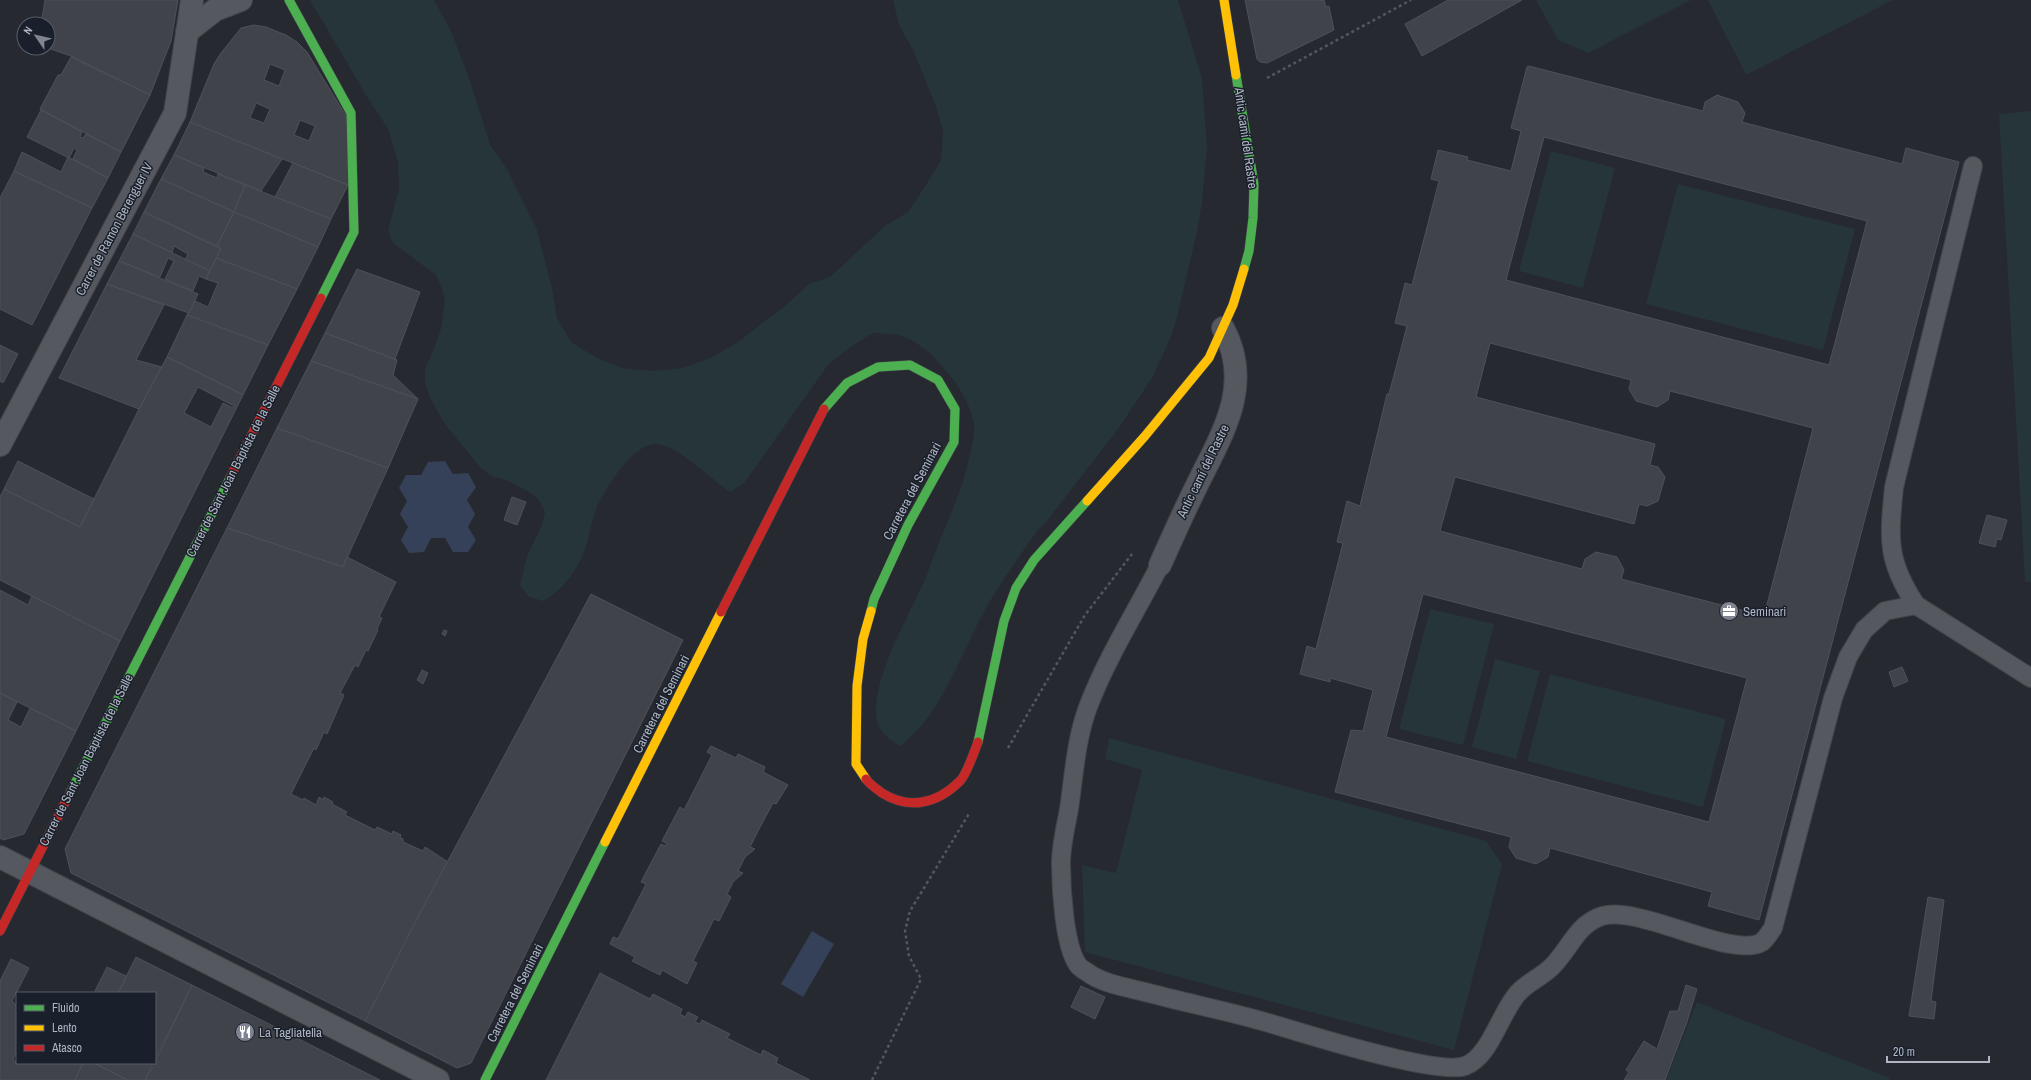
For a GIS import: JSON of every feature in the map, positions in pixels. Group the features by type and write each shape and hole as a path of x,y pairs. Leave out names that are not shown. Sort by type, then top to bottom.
{"street":[{"name":"Carrer de Ramon Berenguer IV","path":"0,445 175,113 192,0"},
{"path":"187,32 215,10 241,0"},
{"name":"Carrer de Sant Joan Baptista de la Salle","path":"0,931 354,232 351,113 289,0 283,0"},
{"name":"Antic camí del Rastre","path":"1160,565 1178,524 1217,447 1228,420 1235,396 1237,370 1231,343 1223,328 1242,278 1249,251 1253,218 1254,184 1224,0"},
{"name":"Carretera del Seminari","path":"485,1080 822,412 847,383 878,367 910,365 938,380 955,409 954,442 908,525 874,599 863,639 856,686 856,764 869,784 892,798 917,804 940,797 961,780 978,742 1004,621 1016,588 1034,560 1171,406 1209,358 1223,328"},
{"path":"0,858 438,1080"}],"lane":[{"path":"1973,166 1894,487 1890,532 1893,563 1905,588 1916,605 2031,678"},
{"path":"1160,565 1116,644 1088,708 1079,742 1061,860 1062,902 1069,943 1077,964 1090,975 1113,984 1240,1015 1394,1058 1446,1068 1464,1066 1480,1057 1517,994 1562,956 1572,938 1585,925 1601,916 1620,914 1729,944 1748,946 1762,942 1774,928 1833,698 1848,657 1864,630 1885,611 1916,605"}],"path":[{"path":"1240,93 1411,0"},
{"path":"1006,750 1085,615 1135,550"},
{"path":"872,1080 921,979 909,956 905,931 910,911 971,811"}],"shaded area":[{"path":"310,0 434,0 451,31 471,84 490,145 507,169 537,230 552,288 557,318 571,342 597,358 622,368 652,371 683,368 712,357 738,342 786,305 809,284 830,277 885,226 908,212 926,185 941,160 943,131 935,104 913,50 899,25 893,0 1178,0 1202,79 1207,147 1202,202 1197,232 1171,337 1152,378 1118,429 1046,522 1037,531 997,590 976,627 939,702 914,734 900,746 887,737 878,725 876,714 880,683 891,651 923,584 957,498 974,435 974,424 971,412 957,385 947,372 925,349 902,336 876,333 865,338 828,365 744,483 730,492 674,450 656,444 647,446 638,451 629,459 612,480 596,509 584,553 570,578 561,588 543,601 529,597 520,585 527,556 541,527 545,512 539,500 529,492 506,480 493,477 480,467 444,423 430,398 425,383 425,369 441,328 445,301 442,288 436,275 393,243 388,230 399,189 398,162 388,129 366,95"},
{"path":"1536,0 1691,0 1588,53 1558,40"},
{"path":"1708,0 1893,0 1746,75"},
{"path":"2031,111 2031,583 2025,581 1999,114"},
{"path":"1551,151 1615,168 1583,288 1519,271"},
{"path":"1678,184 1855,229 1823,350 1646,304"},
{"path":"1430,609 1494,624 1463,745 1399,729"},
{"path":"1495,659 1540,671 1516,759 1472,747"},
{"path":"1550,674 1726,719 1703,807 1527,761"},
{"path":"1109,738 1486,841 1502,864 1454,1050 1085,952 1082,865 1116,873 1142,770 1105,759"},
{"path":"1697,1002 1890,1078 1889,1080 1666,1080"}],"water":[{"path":"445,461 453,474 468,473 476,487 467,500 475,514 468,527 476,540 468,552 453,552 445,538 431,538 424,552 409,553 401,540 408,527 400,514 407,501 399,488 406,475 421,475 428,462"},
{"path":"812,931 834,944 803,997 781,984"}],"building":[{"path":"45,0 178,0 171,41 150,95 71,56 56,51 56,16 42,16"},
{"path":"1245,0 1324,0 1326,7 1329,6 1334,30 1267,63 1260,62 1257,59"},
{"path":"1448,0 1522,0 1422,56 1405,24"},
{"path":"254,25 266,27 286,35 297,42 307,52 354,129 348,185 190,122 214,64 241,28","holes":["270,64 285,70 279,86 264,80","256,103 270,109 264,123 250,118","300,120 315,126 309,141 294,135"]},
{"path":"71,57 150,95 121,152 40,109 58,75 61,75"},
{"path":"1529,66 1703,111 1705,102 1717,95 1738,102 1745,113 1742,122 1902,164 1906,148 1959,162 1759,920 1708,906 1712,892 1550,848 1548,857 1536,864 1516,858 1509,847 1511,837 1335,792 1351,730 1363,731 1373,690 1330,678 1330,682 1300,674 1307,646 1316,649 1343,543 1337,542 1347,501 1360,506 1387,394 1389,394 1407,326 1395,323 1405,283 1412,285 1439,181 1431,179 1438,150 1468,157 1467,160 1511,171 1521,131 1511,128 1527,67","holes":["1544,137 1867,221 1829,365 1506,280","1490,343 1631,380 1629,389 1636,401 1657,407 1668,400 1670,391 1813,428 1764,616 1621,579 1624,570 1617,557 1596,552 1585,559 1582,569 1440,531 1455,477 1634,524 1639,504 1647,506 1658,501 1665,477 1658,467 1650,465 1655,444 1476,397","1423,594 1747,678 1709,822 1386,737"]},
{"path":"41,110 82,132 80,137 83,138 86,134 121,152 108,178 73,159 77,150 74,148 69,158 27,137"},
{"path":"190,122 282,159 261,191 174,155"},
{"path":"22,152 61,172 68,157 108,178 92,208 14,171"},
{"path":"174,155 204,168 203,172 217,178 218,174 245,185 234,212 161,179"},
{"path":"293,163 348,185 331,219 275,197"},
{"path":"14,171 92,208 32,325 0,309 0,198"},
{"path":"161,179 234,212 217,246 144,212"},
{"path":"245,185 331,219 318,247 234,212"},
{"path":"144,212 221,249 210,271 185,260 188,254 174,246 172,253 133,234"},
{"path":"234,212 318,247 297,289 216,258 221,249 217,246"},
{"path":"133,234 210,271 206,279 199,276 193,291 165,279 174,261 168,258 160,277 119,261"},
{"path":"216,258 297,289 268,345 187,315 195,301 208,307 218,283 206,279"},
{"path":"119,261 198,294 189,313 107,284"},
{"path":"357,269 420,292 395,359 325,333"},
{"path":"107,284 164,305 136,360 162,367 139,409 59,378"},
{"path":"187,315 268,345 243,395 167,357"},
{"path":"325,333 397,360 393,375 418,399 311,361"},
{"path":"0,345 18,354 3,383 0,381"},
{"path":"167,357 243,395 120,641 0,580 0,497 4,489 80,527 139,409","holes":["198,387 234,406 233,408 223,403 211,427 184,413"]},
{"path":"311,361 418,399 388,468 277,428"},
{"path":"277,428 388,468 343,567 227,528"},
{"path":"18,461 94,499 80,527 4,489"},
{"path":"512,497 526,502 517,525 504,520"},
{"path":"1987,515 2007,520 2001,540 1997,539 1995,547 1979,543"},
{"path":"227,528 343,567 347,557 396,582 379,617 382,618 368,651 366,650 358,667 355,665 340,693 344,695 327,734 324,732 316,750 314,748 291,794 303,800 304,798 316,805 319,797 323,800 324,797 333,802 332,804 347,812 345,815 375,830 377,827 392,834 393,831 401,835 400,838 403,839 403,842 423,851 425,847 448,862 365,1021 71,873 65,849"},
{"path":"0,590 28,605 32,596 120,641 76,731 0,693"},
{"path":"591,594 683,640 471,1063 457,1068 365,1021 421,911"},
{"path":"444,630 447,631 445,636 442,634"},
{"path":"1902,667 1908,681 1894,687 1889,672"},
{"path":"422,670 428,673 423,684 417,680"},
{"path":"0,693 17,702 8,720 21,727 30,708 76,731 24,834 3,840 0,838"},
{"path":"711,746 736,758 738,754 765,767 763,772 788,785 776,804 773,803 758,831 750,847 755,849 745,857 738,871 743,873 733,882 727,894 731,897 719,921 714,919 693,961 697,963 687,984 662,970 660,975 632,961 635,957 610,944 613,937 618,939 646,884 641,882 661,844 665,846 667,844 662,841 680,807 684,810 712,755 707,752"},
{"path":"1928,897 1944,900 1931,1001 1936,1002 1934,1019 1909,1016"},
{"path":"136,957 192,985 156,1058 156,992 118,992"},
{"path":"11,959 29,968 12,1001 16,1005 16,1054 13,1059 16,1064 83,1064 75,1080 0,1080 0,981"},
{"path":"107,967 126,976 118,992 94,992"},
{"path":"600,973 650,999 653,994 682,1009 680,1014 685,1017 688,1012 698,1017 695,1022 700,1024 702,1020 730,1034 727,1038 761,1055 763,1050 778,1058 776,1063 810,1080 546,1080"},
{"path":"192,985 380,1080 145,1080 154,1064 156,1064 156,1061"},
{"path":"1686,985 1697,989 1687,1022 1665,1080 1624,1080 1629,1072 1626,1070 1644,1041 1657,1049 1670,1011 1678,1011"},
{"path":"1081,986 1105,997 1095,1019 1071,1007"},
{"path":"83,1064 96,1064 128,1080 75,1080"},
{"path":"96,1064 153,1064 145,1080 128,1080"}],"traffic: fast":[{"path":"289,0 351,113 354,232 321,298"},
{"path":"1236,75 1254,184 1253,218 1249,251 1244,269"},
{"path":"824,409 847,383 878,367 910,365 938,380 955,409 954,442 908,525 874,599 871,611"},
{"path":"70,793 230,478"},
{"path":"978,742 1004,621 1016,588 1034,560 1087,501"},
{"path":"485,1080 605,842"}],"traffic: slow":[{"path":"1224,0 1236,75"},
{"path":"1087,501 1145,436 1209,358 1233,305 1244,269"},
{"path":"866,779 856,764 857,686 863,639 871,611"},
{"path":"605,842 721,612"}],"traffic: jam":[{"path":"230,478 321,298"},
{"path":"721,612 824,409"},
{"path":"866,779 871,785 882,793 902,802 912,803 932,799 951,789 963,778 978,742"},
{"path":"0,931 70,793"}],"place":[{"name":"Seminari","path":"1729,611"},
{"name":"La Tagliatella","path":"245,1032"}]}
